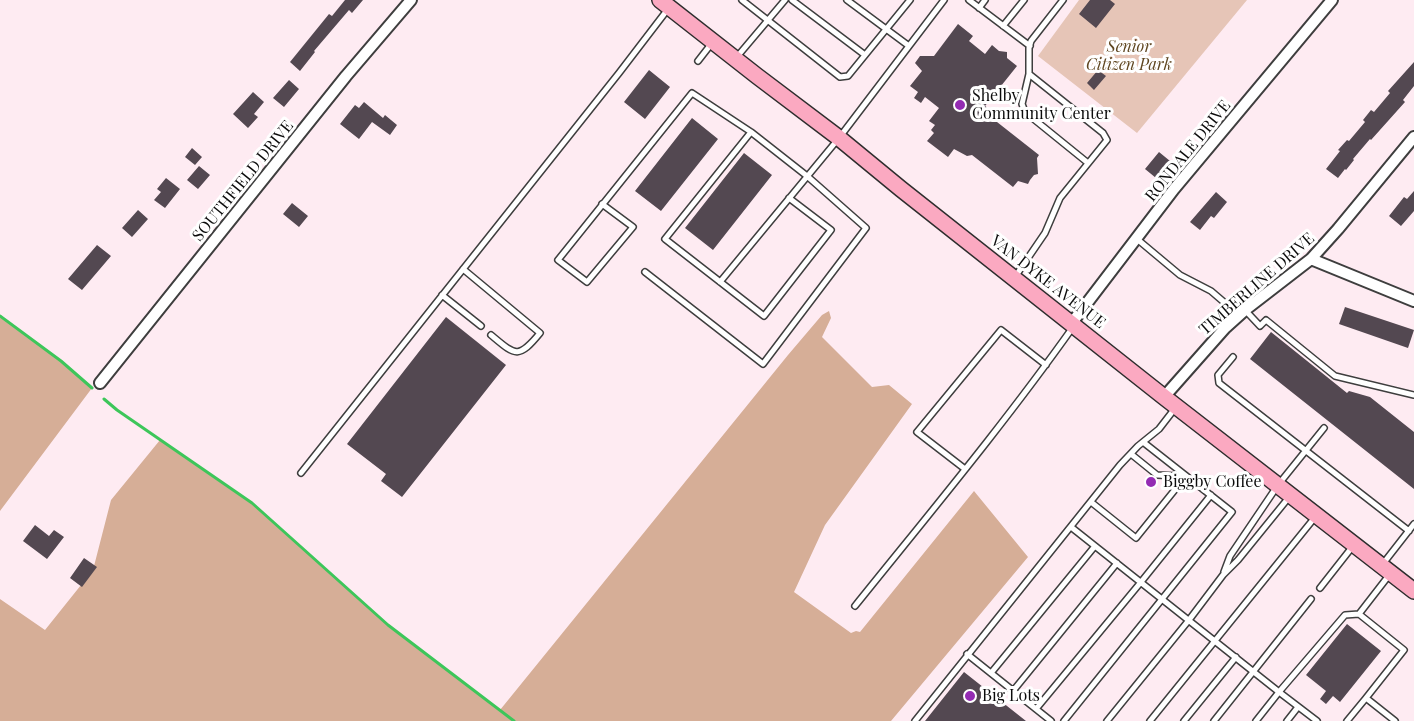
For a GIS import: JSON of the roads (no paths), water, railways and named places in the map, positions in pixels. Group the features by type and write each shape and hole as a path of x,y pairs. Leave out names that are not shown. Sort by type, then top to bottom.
{"main road":[{"name":"VAN DYKE AVENUE","path":"665,4 839,138 900,189 1164,397 1414,591"}],"street":[{"name":"SOUTHFIELD DRIVE","path":"100,382 339,85 411,0"},
{"name":"RONDALE DRIVE","path":"1073,325 1174,189 1332,0"},
{"name":"TIMBERLINE DRIVE","path":"1164,397 1208,346 1242,312 1311,259 1414,137"},
{"path":"1311,259 1414,301"}],"lane":[{"path":"742,0 840,77 848,76 910,0"},
{"path":"735,59 785,0"},
{"path":"792,0 865,55"},
{"path":"847,0 909,46"},
{"path":"720,282 839,138 944,0"},
{"path":"969,0 1030,46"},
{"path":"979,8 985,0"},
{"path":"1003,26 1024,0"},
{"path":"1063,0 1031,41 1029,74 1022,104 1025,112 1088,163"},
{"path":"301,473 463,269 665,4"},
{"path":"698,61 713,42"},
{"path":"1014,278 1046,233 1060,198 1107,140 1103,133 1029,74"},
{"path":"602,204 633,227 587,282 558,260 602,204 692,93 751,132 807,176 866,228 763,364 645,272"},
{"path":"751,132 665,239 764,316 831,230 789,198"},
{"path":"1137,239 1180,275 1211,291 1260,326 1266,320 1335,375 1414,395"},
{"path":"463,269 540,333 529,348 522,352 509,350 491,334"},
{"path":"442,295 481,326"},
{"path":"855,606 1046,365 1073,325"},
{"path":"965,469 917,432 1001,330 1046,365"},
{"path":"1233,357 1218,375 1219,383 1409,531"},
{"path":"915,721 1120,465 1159,429 1177,406"},
{"path":"1223,574 1230,556 1278,485 1324,428"},
{"path":"1064,721 1232,512 1143,442"},
{"path":"1131,454 1156,474 1179,476 1181,482"},
{"path":"1091,502 1136,538 1186,476"},
{"path":"1036,709 1211,495"},
{"path":"1107,721 1189,620 1223,574 1238,560 1291,495"},
{"path":"1150,721 1317,515"},
{"path":"1359,614 1414,524"},
{"path":"1071,527 1317,721"},
{"path":"1320,588 1354,544"},
{"path":"991,673 1095,546"},
{"path":"1013,691 1117,563"},
{"path":"1214,721 1311,599"},
{"path":"1256,721 1345,615 1359,614 1404,650 1347,721"},
{"path":"967,654 1051,721"},
{"path":"1184,721 1236,657"},
{"path":"1366,698 1395,721"},
{"path":"1287,721 1298,707"}],"waterway":[{"path":"0,316 61,361 92,388"},
{"path":"104,399 252,503 388,625 514,721"}],"place":[{"name":"Shelby Community Center","path":"960,105"},
{"name":"Biggby Coffee","path":"1151,482"},
{"name":"Big Lots","path":"970,696"}],"park label":[{"name":"Senior Citizen Park","path":"1129,56"}]}
